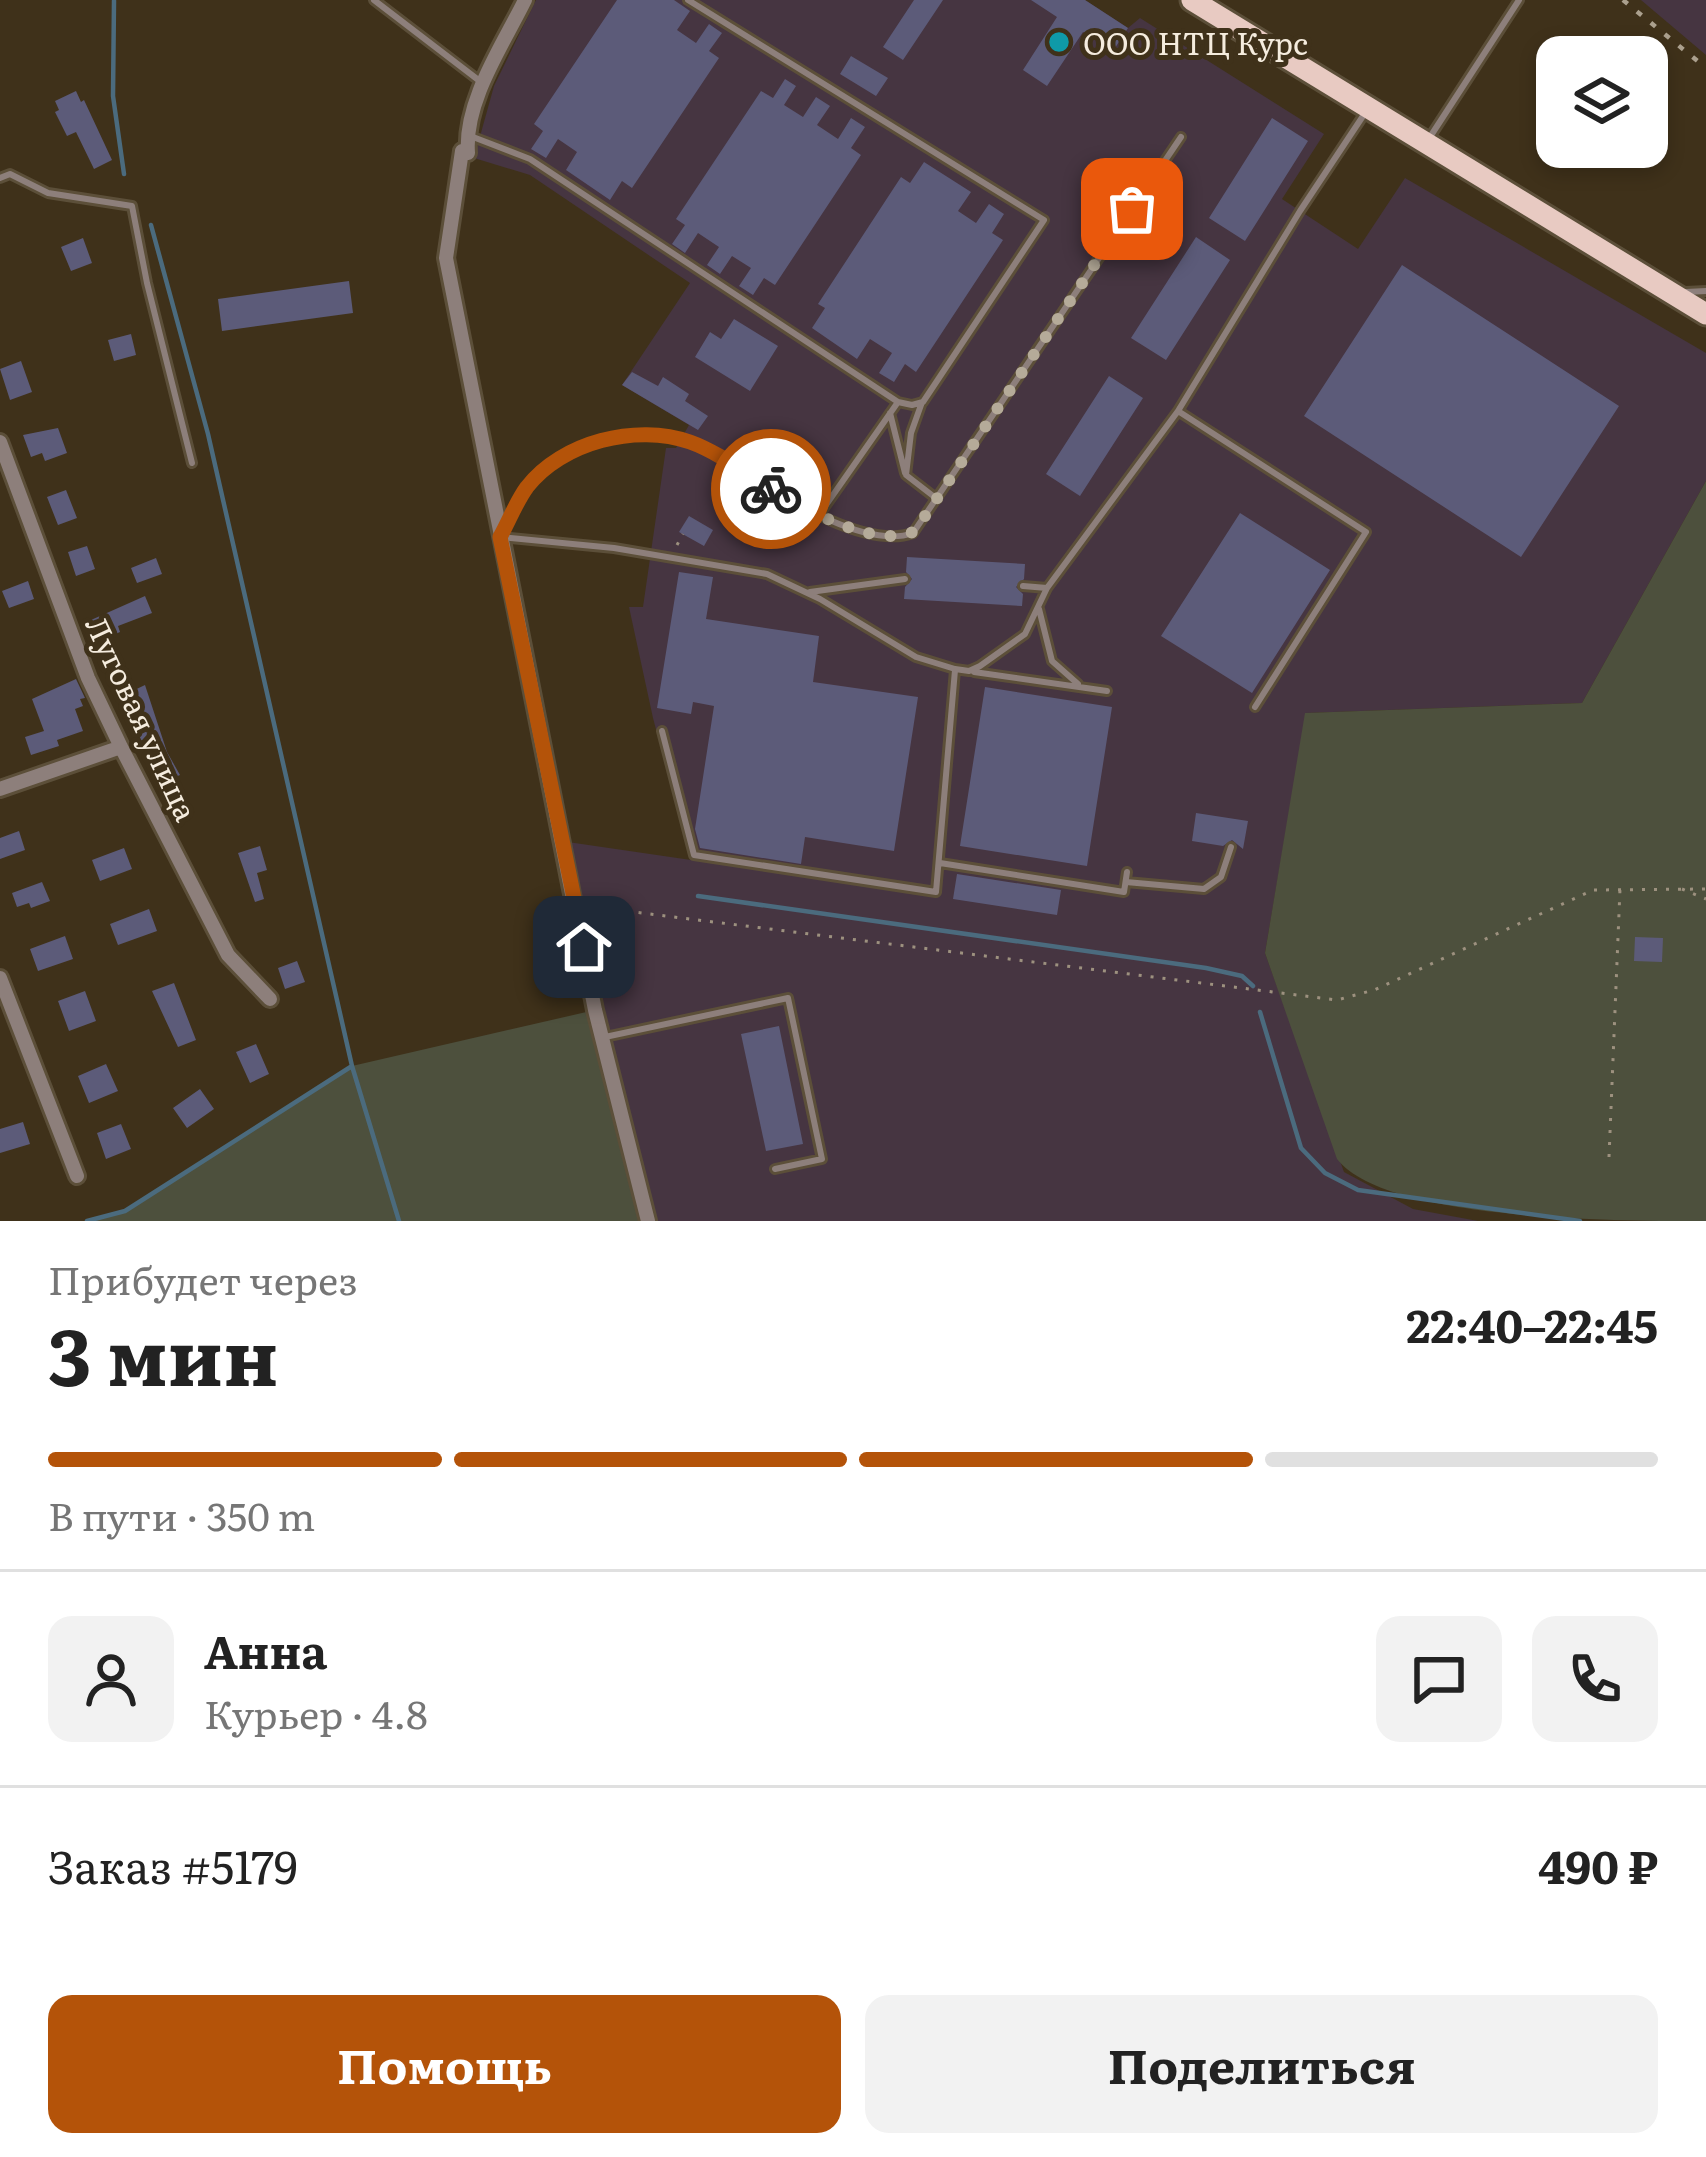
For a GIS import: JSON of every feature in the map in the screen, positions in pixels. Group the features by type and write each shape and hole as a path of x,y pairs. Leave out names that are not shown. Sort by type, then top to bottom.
{"main road":[{"path":"1192,0 1706,314"}],"street":[{"path":"525,0 466,135 468,153 462,151 455,183 446,258 602,1038 648,1221"},
{"name":"Луговая улица","path":"0,442 88,677 121,746 227,955 271,999"},
{"path":"0,789 121,746"},
{"path":"0,978 77,1175"}],"lane":[{"path":"374,0 484,85"},
{"path":"688,0 1044,220 922,402 910,433 907,477"},
{"path":"1425,145 1519,0"},
{"path":"970,671 1016,643 1047,588 1178,411 1366,110"},
{"path":"466,135 530,158 898,402 922,402"},
{"path":"1107,691 956,669 916,657 807,592 757,571 500,537 520,498 542,471 580,447 621,438 657,437 692,442 819,515 879,536 900,537 915,531 1181,137"},
{"path":"0,178 10,175 48,193 132,206 193,463"},
{"path":"1670,293 1706,291"},
{"path":"819,515 898,402"},
{"path":"1178,411 1366,532 1255,707"},
{"path":"890,413 898,460 907,477 938,500"},
{"path":"807,592 905,579"},
{"path":"1023,586 1047,588"},
{"path":"1039,606 1052,661 1064,676 1084,688"},
{"path":"662,731 694,855 935,892 956,669"},
{"path":"940,863 1124,892 1127,877 1204,890 1221,877 1231,847"},
{"path":"602,1038 788,998 822,1159 775,1169"}],"path":[{"path":"669,557 683,534"},
{"path":"1609,1157 1620,887"},
{"path":"578,915 618,910 1337,1000 1374,990 1585,893 1620,887 1706,889"},
{"path":"1681,888 1706,899"}],"shaded area":[{"path":"536,0 1085,0 1128,28 1140,18 1324,134 1282,199 1358,249 1405,178 1706,353 1706,481 1582,703 1306,713 1265,953 1344,1172 1413,1209 1478,1221 650,1221 561,841 691,860 629,607 643,607 666,448 676,448 689,425 622,385 690,283 530,175 474,158 494,86"},
{"path":"1641,0 1706,0 1706,55"}],"green space":[{"path":"1706,481 1706,1221 1506,1213 1403,1195 1363,1179 1337,1159 1265,953 1305,713 1582,703"},
{"path":"595,1010 648,1221 87,1221 125,1211 352,1066"}],"building":[{"path":"617,0 674,0 690,11 677,30 696,43 709,24 722,33 709,51 719,58 632,188 622,181 610,200 566,170 577,152 558,139 546,158 531,149 543,131 534,124"},
{"path":"914,0 943,0 903,60 883,47"},
{"name":"ООО НТЦ Курс","path":"1031,0 1085,0 1128,28 1113,51 1083,32 1047,86 1023,70 1057,17"},
{"path":"851,56 888,78 876,96 840,74"},
{"path":"785,79 796,86 784,105 803,117 816,97 830,106 817,125 838,139 851,118 865,127 851,148 861,155 775,285 764,278 753,295 739,286 751,268 732,256 720,274 707,265 719,247 698,233 685,253 672,244 685,225 676,219 761,91 773,98"},
{"path":"76,91 112,160 94,169 76,132 67,136 55,112 59,110 55,101"},
{"path":"1272,118 1308,141 1245,241 1209,218"},
{"path":"924,162 971,192 958,211 976,223 989,204 1004,214 992,233 1003,240 916,372 905,364 894,382 879,373 892,353 870,339 857,359 812,328 825,308 818,304 901,177 910,183"},
{"path":"1196,237 1230,260 1166,360 1131,338"},
{"path":"83,238 92,263 71,271 61,247"},
{"path":"1402,265 1619,406 1521,557 1304,416"},
{"path":"349,281 353,313 222,331 218,299"},
{"path":"734,319 778,346 750,391 695,357 710,332 721,339"},
{"path":"131,334 136,355 114,361 108,340"},
{"path":"21,361 32,392 10,400 0,369"},
{"path":"632,372 658,386 663,377 689,394 685,401 708,416 698,430 622,385"},
{"path":"1109,376 1143,398 1080,496 1046,474"},
{"path":"58,428 67,453 45,461 42,453 31,457 23,435"},
{"path":"66,490 77,518 58,525 47,497"},
{"path":"1240,513 1330,570 1252,693 1161,636"},
{"path":"689,516 713,530 704,546 679,532"},
{"path":"87,546 95,569 76,576 68,552"},
{"path":"907,557 1025,564 1024,579 1016,587 1023,594 1022,606 904,599 912,579 906,572"},
{"path":"156,558 162,574 137,583 131,568"},
{"path":"679,572 713,577 706,619 819,636 813,682 918,697 894,851 805,837 801,864 700,848 695,829 714,706 693,702 691,714 657,708"},
{"path":"28,581 34,599 9,608 2,591"},
{"path":"145,596 152,613 118,626 120,632 100,641 91,620"},
{"path":"76,679 85,698 80,699 83,706 75,709 83,731 31,755 25,737 44,731 32,699"},
{"path":"145,685 167,752 180,775 163,782 143,746 139,734 143,733 126,694"},
{"path":"985,687 1112,707 1087,866 960,846"},
{"path":"1196,813 1248,821 1243,849 1232,840 1223,846 1192,841"},
{"path":"19,831 25,850 0,859 0,838"},
{"path":"260,846 267,870 257,873 264,899 255,902 238,853"},
{"path":"124,848 132,869 100,881 92,860"},
{"path":"957,874 1061,890 1057,915 953,899"},
{"path":"42,882 50,901 17,907 12,893"},
{"path":"149,909 157,931 118,945 110,924"},
{"path":"65,936 73,959 38,971 30,949"},
{"path":"1635,937 1663,938 1662,962 1634,961"},
{"path":"297,961 305,982 285,989 278,968"},
{"path":"174,983 196,1040 178,1047 152,991"},
{"path":"85,991 96,1021 69,1031 58,1001"},
{"path":"779,1026 803,1144 766,1151 741,1034"},
{"path":"256,1044 269,1074 250,1083 236,1052"},
{"path":"106,1064 118,1091 89,1103 78,1076"},
{"path":"200,1089 214,1109 187,1128 173,1108"},
{"path":"23,1122 30,1144 0,1153 0,1129"},
{"path":"121,1124 131,1149 106,1159 97,1133"}],"waterway":[{"path":"114,1 113,96 124,174"},
{"path":"151,225 208,434 352,1066"},
{"path":"698,896 1206,968 1242,976 1253,986"},
{"path":"1260,1012 1301,1148 1325,1173 1358,1190 1580,1221"},
{"path":"87,1221 125,1211 352,1066 399,1221"}],"railway":[{"path":"1623,0 1706,68"}],"way so far":[{"path":"771,489 819,515 879,536 900,537 915,531 1132,209"}],"place":[{"name":"ООО НТЦ Курс","path":"1059,42"}],"route":[{"path":"584,947 500,537 520,498 542,471 568,453 600,441 683,440 705,448 771,489"}]}
